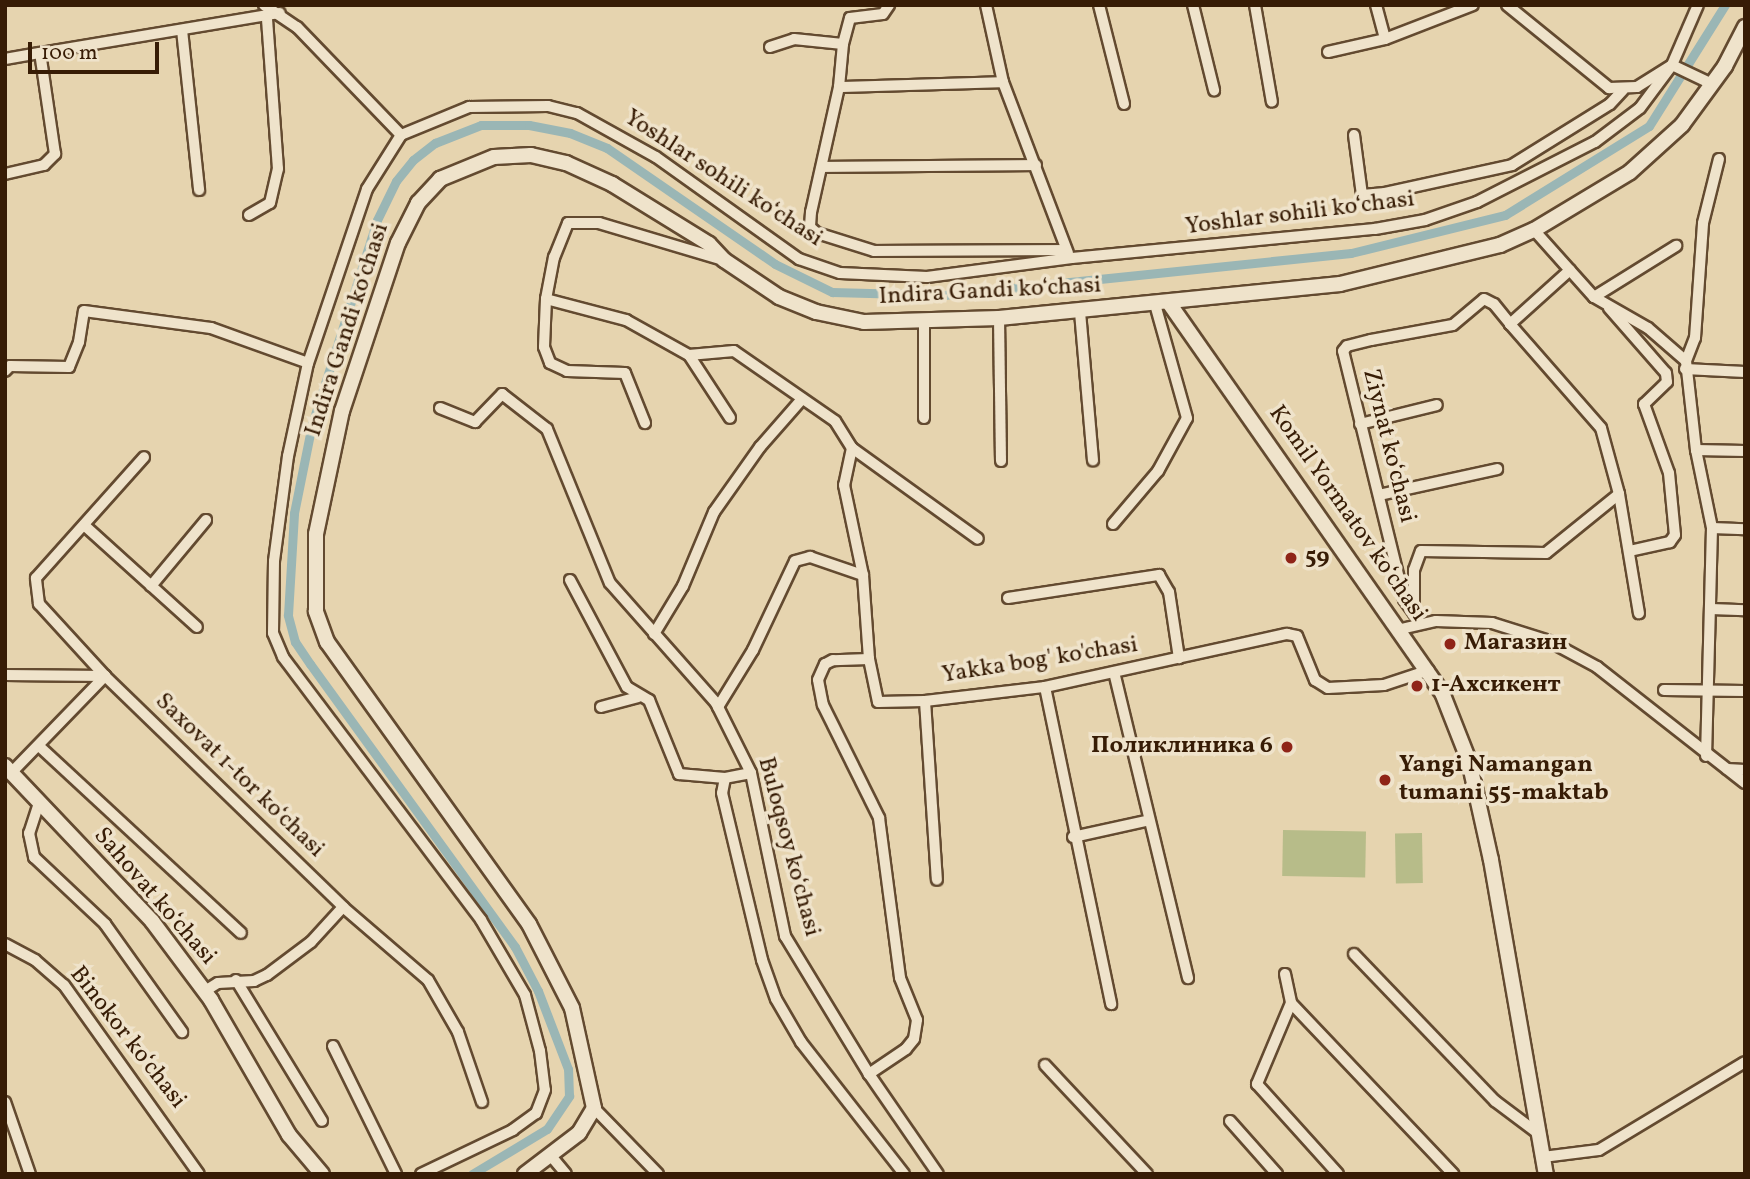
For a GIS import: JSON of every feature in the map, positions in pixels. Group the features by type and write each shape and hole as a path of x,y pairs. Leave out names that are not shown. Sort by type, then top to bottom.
{"street":[{"path":"264,5 283,9 401,135 366,189 308,363 288,456 274,561 275,641 481,920 525,995 540,1051 545,1090 536,1113 513,1130 421,1174"},
{"path":"769,47 793,39 843,44 850,19 883,14 889,5"},
{"path":"986,5 1003,82 1068,254"},
{"path":"1098,5 1124,104"},
{"path":"1193,5 1214,90"},
{"path":"1255,5 1272,102"},
{"path":"1377,5 1385,39"},
{"path":"1328,52 1385,39 1473,5"},
{"path":"1507,5 1609,88 1623,90 1653,80 1672,65 1707,81"},
{"name":"Yoshlar sohili koʻchasi","path":"843,44 839,88 810,227 835,241 874,251 1068,254 1252,244 1425,220 1477,202 1595,142 1640,108 1672,65 1698,5"},
{"path":"5,59 267,18 283,9"},
{"path":"249,215 270,203 278,169 267,18"},
{"name":"Indira Gandi koʻchasi","path":"594,1108 572,1008 550,958 322,635 315,586 319,509 342,411 398,243 418,203 440,179 476,161 512,155 566,163 612,184 709,244 724,260 762,288 816,312 864,322 924,323 1080,312 1340,284 1500,245 1534,230 1630,172 1682,125 1707,81 1745,27"},
{"path":"182,30 199,190"},
{"path":"5,174 44,165 55,154 38,64 40,53"},
{"path":"839,88 1003,82"},
{"path":"1354,135 1362,195 1385,193 1512,165 1610,104 1623,90"},
{"name":"Yoshlar sohili koʻchasi","path":"401,135 469,107 548,106 577,113 656,157 799,259 840,273 928,277 1068,254"},
{"path":"1706,756 1712,528 1696,450 1686,365 1695,338 1703,222 1719,159"},
{"path":"822,167 1035,165"},
{"path":"645,424 625,373 567,371 550,363 544,347 546,299 554,257 568,223 599,223 724,260"},
{"path":"1534,230 1594,297 1658,335 1686,365 1745,372"},
{"path":"1594,297 1676,246"},
{"path":"1510,324 1570,270"},
{"path":"546,299 626,320 689,355 730,418"},
{"name":"Ziynat koʻchasi","path":"1414,613 1404,599 1360,424 1345,362 1347,346 1453,325 1484,299 1494,304 1601,428 1619,494 1639,613"},
{"path":"1604,302 1661,366 1667,382 1644,404 1669,472 1675,535 1670,542 1629,551"},
{"path":"1113,524 1158,471 1187,418 1162,303"},
{"name":"Komil Yormatov koʻchasi","path":"1162,303 1407,627 1443,695 1469,761 1546,1174"},
{"path":"5,371 10,366 69,367 79,342 85,311 212,328 308,363"},
{"path":"1080,312 1093,460"},
{"path":"999,318 1001,461"},
{"path":"924,323 924,418"},
{"path":"689,355 734,351 835,421 852,447 978,539"},
{"name":"Buloqsoy koʻchasi","path":"440,408 475,422 499,394 547,429 610,583 718,707 751,773 785,936 869,1074 938,1174"},
{"path":"654,634 683,586 714,512 760,447 802,399"},
{"path":"1360,424 1437,405"},
{"name":"Yakka bog' ko'chasi","path":"852,447 844,485 863,575 869,659 878,702 925,701 1045,687 1287,634 1297,636 1315,680 1328,688 1384,685 1429,670"},
{"path":"1696,450 1745,451"},
{"name":"Saxovat 1-tor koʻchasi","path":"144,457 36,578 37,596 47,614 105,676 343,906 435,989 458,1032 482,1102"},
{"path":"1379,495 1497,469"},
{"name":"Ziynat koʻchasi","path":"1407,627 1414,613 1414,570 1421,551 1546,553 1619,494"},
{"path":"151,586 206,520"},
{"path":"84,525 197,627"},
{"path":"1712,528 1745,529"},
{"path":"718,707 753,650 795,561 810,557 863,575"},
{"path":"1008,598 1159,575 1169,592 1180,659"},
{"path":"569,580 621,678 638,697"},
{"path":"1711,609 1745,610"},
{"path":"1407,627 1436,621 1492,623 1549,641 1597,667 1706,756 1745,783"},
{"path":"869,659 833,660 825,664 818,680 822,705 879,818 900,978 917,1020 914,1039 906,1049 869,1074"},
{"path":"1114,671 1146,821 1188,978"},
{"path":"5,675 105,676"},
{"path":"9,769 39,746 105,676"},
{"path":"1045,687 1073,837 1111,1003"},
{"path":"1664,691 1745,691"},
{"path":"601,707 638,697 649,700 678,774 725,778 751,773"},
{"path":"925,701 937,880"},
{"path":"39,746 241,933"},
{"name":"Sahovat koʻchasi","path":"9,769 152,921 205,991 289,1135 322,1174"},
{"path":"1727,769 1745,770"},
{"path":"725,778 722,793 741,877 762,960 783,1016 904,1174"},
{"path":"40,803 29,833 34,856 105,924 182,1032"},
{"path":"1073,837 1146,821"},
{"path":"205,991 236,980 254,981 267,975 311,942 343,906"},
{"name":"Binokor koʻchasi","path":"5,944 35,960 64,985 199,1174"},
{"path":"1354,954 1495,1101 1539,1134"},
{"path":"1285,974 1291,1003 1453,1174"},
{"path":"236,980 322,1122"},
{"path":"1291,1003 1257,1084 1338,1174"},
{"path":"333,1046 397,1174"},
{"path":"1543,1157 1599,1150 1745,1062"},
{"path":"1045,1065 1147,1174"},
{"path":"5,1102 30,1174"},
{"path":"524,1174 579,1133 594,1108 658,1174"},
{"path":"1230,1121 1277,1174"},
{"path":"551,1156 566,1174"}],"green space":[{"path":"1283,830 1366,831 1365,877 1282,876"},
{"path":"1395,833 1422,833 1423,883 1396,883"}],"waterway":[{"path":"472,1174 547,1129 569,1096 568,1069 538,991 515,947 310,664 295,642 288,615 294,513 312,424 377,220 396,181 413,160 435,143 481,125 529,125 570,133 607,148 775,264 832,292 944,295 1351,253 1505,215 1649,126 1725,5"}],"place":[{"name":"59","path":"1291,558"},
{"name":"Магазин","path":"1450,644"},
{"name":"1-Ахсикент","path":"1417,686"},
{"name":"Поликлиника 6","path":"1287,747"},
{"name":"Yangi Namangan tumani 55-maktab","path":"1385,780"}]}
